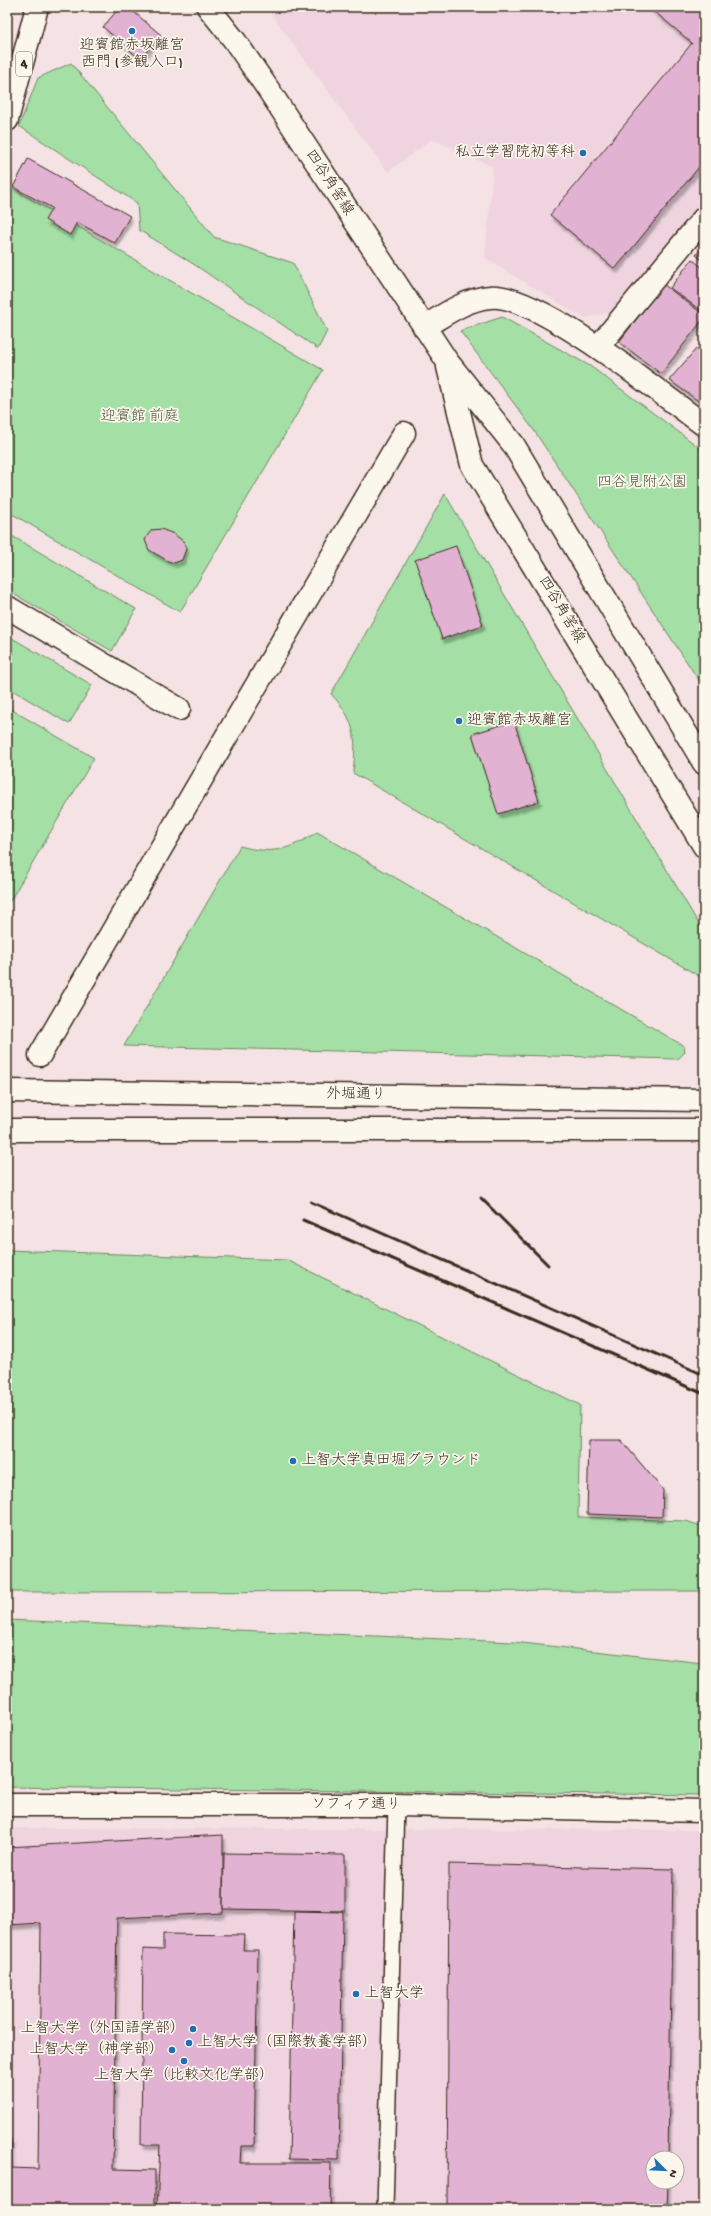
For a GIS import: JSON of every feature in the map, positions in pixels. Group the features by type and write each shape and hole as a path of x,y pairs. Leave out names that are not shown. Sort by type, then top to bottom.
{"main road":[{"name":"4","path":"8,120 37,7"},
{"name":"四谷角筈線","path":"208,7 235,41 268,89 447,361 513,444 704,763"},
{"path":"598,346 704,218"},
{"path":"424,327 460,306 490,296 524,303 598,346 704,425"},
{"name":"四谷角筈線","path":"447,361 472,464 704,846"},
{"path":"40,1055 404,433"},
{"path":"7,608 179,709"},
{"name":"外堀通り","path":"7,1091 704,1100"},
{"path":"7,1130 704,1130"},
{"name":"ソフィア通り","path":"7,1804 396,1806 704,1811"}],"lane":[{"path":"385,2209 396,1806"}],"shaded area":[{"name":"私立学習院初等科","path":"266,7 704,7 704,206 614,312 584,318 485,258 493,167 432,139 388,172"},
{"name":"上智大学","path":"7,1828 704,1830 704,2209 7,2209"}],"green space":[{"path":"71,63 214,237 293,263 327,331 318,349 195,265 139,230 137,203 19,126 38,78"},
{"name":"迎賓館 前庭","path":"7,185 323,370 180,612 7,511"},
{"name":"四谷見附公園","path":"502,317 590,366 704,451 704,688 533,429 460,331"},
{"path":"445,494 704,933 704,979 353,773 355,750 353,730 346,713 331,694"},
{"path":"7,533 136,609 112,651 7,590"},
{"path":"7,635 92,685 69,724 7,687"},
{"path":"7,707 94,758 7,906"},
{"path":"317,832 684,1046 685,1052 678,1059 124,1046 240,846 262,850 280,849 298,843"},
{"name":"上智大学真田堀グラウンド","path":"7,1250 287,1260 580,1405 578,1517 686,1521 704,1527 704,1591 7,1592"},
{"path":"7,1620 513,1642 703,1663 704,1661 704,1795 7,1787"}],"building":[{"name":"迎賓館赤坂離宮 西門 (参観入口)","path":"120,7 128,7 161,35 140,59 103,27"},
{"path":"649,7 704,7 704,161 615,269 550,215 692,43"},
{"path":"28,159 130,216 115,243 77,222 70,235 45,220 52,208 13,187"},
{"path":"704,245 704,261 696,255"},
{"path":"692,259 704,269 703,312 670,288"},
{"path":"663,284 704,315 704,318 661,374 619,342"},
{"path":"697,348 704,354 704,405 669,380"},
{"path":"161,529 174,534 184,542 186,549 182,560 174,563 149,550 145,540 147,536 152,530"},
{"path":"456,546 483,625 442,639 415,560"},
{"path":"514,721 539,801 498,814 472,734"},
{"path":"589,1440 621,1440 663,1490 662,1517 587,1514"},
{"path":"223,1835 223,1913 117,1918 113,2169 155,2170 155,2209 7,2209 7,2139 11,2139 11,2168 38,2169 41,1923 7,1925 7,1847"},
{"path":"224,1853 345,1855 345,1911 223,1909"},
{"path":"449,1864 673,1869 668,2150 645,2150 645,2190 668,2190 667,2209 447,2208"},
{"path":"294,1911 343,1912 339,2160 289,2159"},
{"path":"163,1934 244,1935 243,1950 258,1950 254,2146 241,2146 240,2163 331,2163 330,2209 157,2209 160,2145 141,2145 143,1949 163,1950"},
{"path":"704,2033 704,2090 703,2090"}],"railway":[{"path":"481,1198 548,1265"},
{"path":"311,1202 704,1375"},
{"path":"303,1220 704,1394"}],"place":[{"name":"迎賓館赤坂離宮 西門 (参観入口)","path":"132,31"},
{"name":"私立学習院初等科","path":"583,153"},
{"name":"迎賓館赤坂離宮","path":"459,721"},
{"name":"上智大学真田堀グラウンド","path":"293,1461"},
{"name":"上智大学","path":"356,1994"},
{"name":"上智大学（外国語学部）","path":"193,2029"},
{"name":"上智大学（国際教養学部）","path":"189,2043"},
{"name":"上智大学（神学部）","path":"172,2050"},
{"name":"上智大学（比較文化学部）","path":"184,2061"}]}
